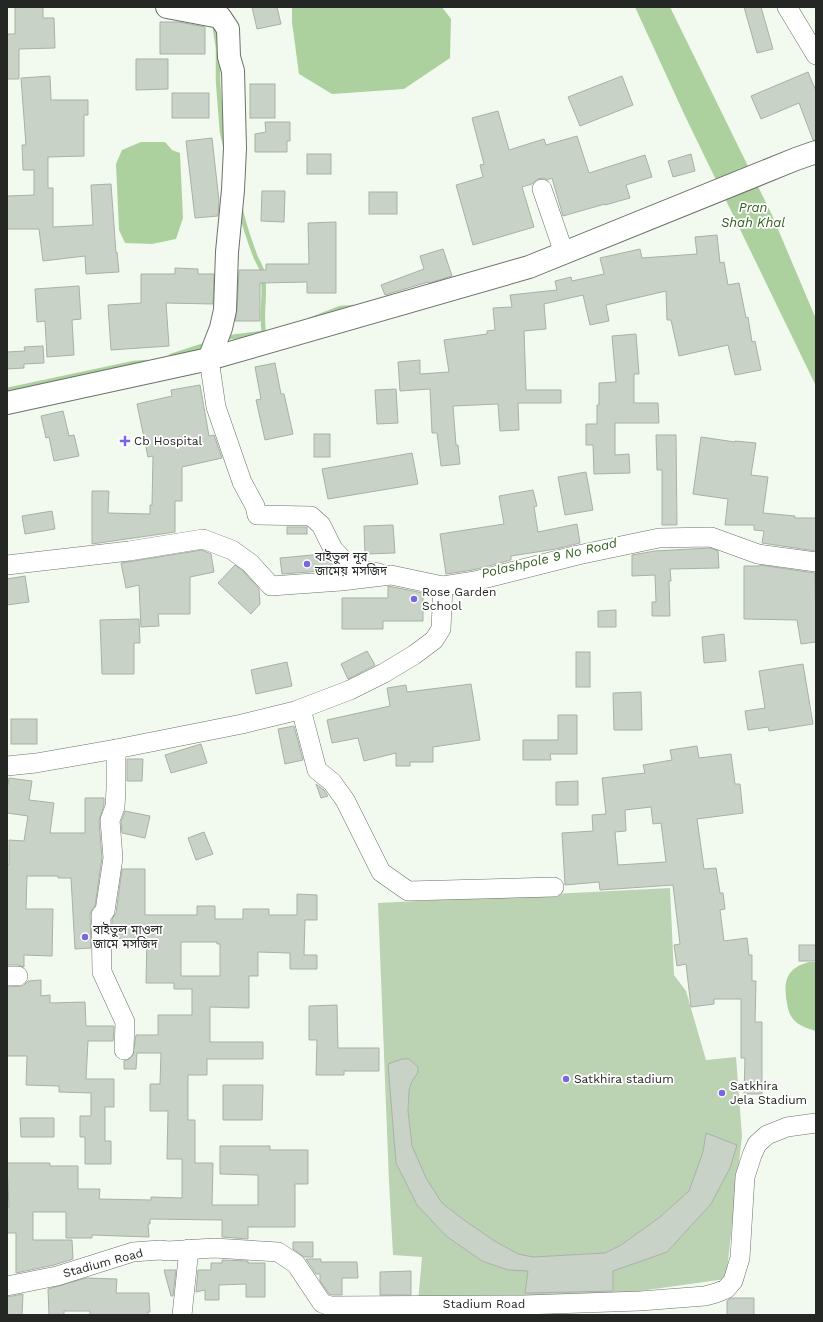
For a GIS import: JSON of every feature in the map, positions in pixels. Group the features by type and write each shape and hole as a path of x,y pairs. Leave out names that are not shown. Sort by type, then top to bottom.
{"main road":[{"path":"166,7 220,17 228,29 229,57 233,71 235,148 233,190 227,252 225,310 222,328 209,359"},
{"path":"7,403 209,359 529,267 806,156"}],"street":[{"path":"787,7 816,54"},
{"path":"542,189 564,253"},
{"path":"209,359 216,407 242,482 255,506 257,515 310,516 321,524 333,549 346,563 363,570 444,586 475,581 578,555 659,538 710,537 758,554 816,562"},
{"path":"7,565 129,551 203,539 232,550 250,563 271,586 341,581 390,575"},
{"path":"7,766 36,763 116,749 242,724 301,709 350,690 414,656 434,640 441,629 444,586"},
{"path":"301,709 317,770 332,782 345,800 380,872 408,890 554,887"},
{"path":"116,749 115,807 110,820 113,858 105,911 101,915 102,972 125,1022 124,1050"},
{"name":"Stadium Road","path":"7,1286 57,1276 133,1252 214,1248 278,1252 296,1264 322,1303 330,1306 524,1305 640,1301 705,1296 726,1289 733,1281 740,1258 745,1177 757,1144 767,1134 787,1127 816,1123"},
{"path":"182,1315 189,1249"}],"shaded area":[{"path":"670,888 674,975 686,991 706,1060 736,1057 742,1136 726,1279 618,1294 418,1302 422,1257 393,1255 378,903","holes":["402,1059 409,1059 418,1067 418,1072 411,1083 409,1091 408,1111 412,1146 426,1178 442,1203 493,1240 518,1254 533,1257 605,1253 621,1245 660,1217 689,1191 703,1152 706,1133 736,1145 730,1168 711,1204 667,1252 613,1271 613,1291 526,1293 528,1271 508,1270 482,1261 446,1236 417,1205 396,1163 389,1075 390,1069 394,1063"]}],"water":[{"path":"292,7 442,7 451,19 450,58 404,89 332,94 299,74 292,22"},
{"name":"Pran Shah Khal","path":"635,7 670,7 772,215 816,319 816,386 685,116"},
{"path":"141,142 165,142 172,150 180,153 183,218 176,239 152,244 125,243 119,230 116,164 122,150"},
{"path":"809,962 816,962 816,1031 801,1026 792,1018 788,1010 786,995 786,982 791,972 795,968"}],"building":[{"path":"15,7 43,7 43,18 54,18 55,48 19,49 19,79 7,79 7,34 15,34"},
{"path":"252,7 277,7 281,24 257,29"},
{"path":"744,7 761,7 773,49 757,53"},
{"path":"160,22 179,22 205,27 205,54 160,54"},
{"path":"136,59 168,59 168,89 136,90"},
{"path":"808,72 816,91 816,140 813,140 799,103 761,119 751,96"},
{"path":"50,76 51,100 88,100 88,115 84,115 84,156 48,157 48,188 53,188 53,227 93,225 91,185 111,184 116,253 117,252 119,272 86,274 85,256 43,261 39,229 7,229 7,196 34,195 34,170 23,170 22,145 26,145 21,78"},
{"path":"622,76 633,105 580,126 568,97"},
{"path":"250,84 275,84 275,118 250,118"},
{"path":"172,93 209,93 209,118 172,118"},
{"path":"498,111 509,150 544,139 546,145 577,136 589,173 645,155 652,177 626,185 630,198 563,216 552,178 547,180 544,178 538,179 532,184 522,187 534,227 473,245 456,185 483,177 480,165 484,164 472,118"},
{"path":"265,122 290,122 290,141 287,141 287,152 255,152 255,134 266,132"},
{"path":"212,138 219,201 218,216 195,218 186,141"},
{"path":"307,154 331,154 331,174 307,174"},
{"path":"691,154 695,171 673,177 668,161"},
{"path":"262,191 285,191 284,222 261,221"},
{"path":"369,192 397,192 397,214 369,214"},
{"path":"336,222 336,293 307,293 307,282 260,283 260,321 235,321 239,270 266,270 266,264 309,264 308,223"},
{"path":"717,235 720,263 724,262 728,285 739,283 746,318 748,317 752,342 755,341 761,370 735,375 728,345 679,356 671,320 667,320 666,291 606,305 609,321 590,325 583,295 544,304 546,329 524,331 526,390 561,390 561,403 518,403 519,430 500,431 498,404 453,406 456,445 458,445 460,464 441,466 437,433 432,433 430,389 400,391 398,362 420,360 420,374 449,372 444,340 487,334 487,331 495,330 493,308 512,307 510,295 557,290 555,281 571,277 572,281 604,274 600,258 640,249 642,258 697,254 695,237"},
{"path":"443,249 452,276 385,295 381,285 424,269 420,256"},
{"path":"175,268 198,269 198,274 214,274 213,304 166,303 169,346 111,350 108,305 141,303 141,274 175,274"},
{"path":"79,286 81,319 72,320 74,355 47,357 45,321 37,322 35,289"},
{"path":"636,334 639,374 634,374 634,403 658,403 659,423 615,423 615,455 629,454 630,473 594,474 593,445 586,445 586,424 597,424 599,383 616,382 612,336"},
{"path":"43,346 44,363 24,364 24,368 7,369 7,352 25,351 24,347"},
{"path":"275,363 281,394 284,394 293,434 265,440 256,400 261,399 255,367"},
{"path":"200,385 209,436 214,435 222,458 182,467 182,501 175,501 175,532 92,544 92,491 109,491 108,513 150,514 150,505 152,505 153,456 148,457 137,404 172,396 171,390"},
{"path":"396,389 398,423 377,424 375,390"},
{"path":"63,411 69,436 74,435 79,456 54,461 49,437 46,438 41,416"},
{"path":"314,434 330,434 330,457 314,457"},
{"path":"656,435 676,435 677,525 662,525 662,470 657,470"},
{"path":"701,437 735,442 756,443 751,475 768,477 763,513 795,516 795,518 816,518 816,551 762,543 764,531 754,530 754,525 725,525 728,499 693,494"},
{"path":"412,453 418,484 328,499 322,469"},
{"path":"586,472 593,510 565,515 558,477"},
{"path":"533,490 537,506 534,507 538,532 577,524 580,543 556,549 511,556 511,560 473,570 446,574 440,534 504,524 499,496"},
{"path":"52,511 55,529 25,534 22,516"},
{"path":"393,525 395,553 365,554 364,526"},
{"path":"287,527 307,527 307,534 287,534"},
{"path":"710,548 718,551 719,568 670,569 670,616 652,616 652,602 656,602 655,575 632,576 632,555 655,551"},
{"path":"202,550 211,554 214,572 190,577 190,614 158,614 159,626 141,627 139,585 126,588 121,563"},
{"path":"323,554 335,567 335,570 282,574 280,558"},
{"path":"235,565 243,571 259,589 260,604 251,614 218,583"},
{"path":"760,565 815,573 816,642 801,644 797,620 744,619 744,566"},
{"path":"25,576 29,602 7,605 7,579"},
{"path":"388,586 423,593 423,621 383,621 383,629 342,629 342,598 388,598"},
{"path":"616,610 616,627 598,627 598,611"},
{"path":"139,619 140,643 134,643 134,674 102,674 100,620"},
{"path":"724,634 726,661 704,663 702,637"},
{"path":"367,651 375,665 348,679 341,664"},
{"path":"576,652 590,652 590,687 576,687"},
{"path":"287,662 292,686 256,694 251,670"},
{"path":"803,664 813,724 769,731 768,727 748,730 745,711 765,708 759,671"},
{"path":"471,684 480,740 433,747 433,762 410,762 410,766 396,766 396,753 364,761 358,738 332,743 327,720 390,706 387,688 406,685 407,692"},
{"path":"641,692 642,730 614,730 613,693"},
{"path":"558,715 577,715 577,754 550,754 551,760 523,760 523,740 558,740"},
{"path":"11,719 37,719 37,744 11,744"},
{"path":"294,726 303,760 285,764 278,729"},
{"path":"201,744 207,763 171,773 165,755"},
{"path":"697,746 699,758 731,754 735,784 740,784 743,813 697,819 704,869 716,868 720,893 723,893 725,909 720,910 724,941 747,938 749,955 752,955 752,981 756,981 755,1022 762,1022 762,1094 744,1094 745,1058 741,1058 741,999 714,999 714,1004 691,1007 686,964 677,966 674,945 680,944 673,885 600,890 599,882 565,885 562,833 593,831 592,815 606,814 602,778 645,773 643,765 672,760 670,750","holes":["651,807 653,824 661,823 666,862 618,865 615,832 626,831 625,810"]},
{"path":"127,759 143,759 142,781 127,781"},
{"path":"9,778 32,781 29,800 54,803 50,833 85,833 85,798 104,798 104,805 99,821 102,858 95,906 90,915 91,948 75,949 71,878 58,878 58,876 27,876 26,909 53,909 52,956 24,955 24,967 18,965 7,965 7,865 9,865 9,840 24,841 28,816 7,813 7,789"},
{"path":"578,781 578,805 556,805 556,782"},
{"path":"316,784 324,790 328,796 321,798"},
{"path":"125,811 150,816 145,838 122,833 121,822"},
{"path":"204,832 213,854 196,860 188,838"},
{"path":"122,869 145,869 145,915 197,915 197,906 215,906 215,919 243,919 243,909 269,909 269,915 297,915 297,894 317,895 317,920 305,920 304,955 317,955 317,969 290,969 290,953 258,952 258,976 249,976 249,1008 210,1007 210,1042 263,1042 263,1059 207,1059 207,1075 188,1075 188,1120 195,1120 195,1163 213,1163 212,1205 258,1205 258,1175 220,1174 220,1146 270,1146 270,1150 308,1150 308,1184 295,1184 295,1227 248,1227 248,1239 222,1237 222,1220 150,1219 150,1224 148,1224 149,1237 92,1235 92,1238 66,1238 66,1212 33,1212 33,1240 72,1240 73,1259 54,1265 16,1273 16,1233 7,1233 7,1207 9,1207 7,1163 50,1163 50,1166 78,1166 78,1189 100,1189 99,1199 151,1200 151,1197 182,1198 182,1159 167,1159 168,1111 150,1111 150,1084 160,1084 161,1053 137,1053 136,1069 124,1069 124,1061 133,1055 136,1035 158,1035 158,1015 192,1015 192,989 174,989 174,983 146,983 147,938 112,939 112,919 116,913","holes":["181,942 217,942 217,944 220,944 220,976 181,976"]},
{"path":"799,945 816,945 816,961 799,961"},
{"path":"41,980 41,996 50,995 50,1003 85,1002 86,1026 114,1026 113,1041 88,1041 86,1079 114,1079 114,1107 105,1107 105,1141 111,1141 111,1164 85,1164 85,1137 80,1137 80,1116 91,1116 91,1093 59,1092 59,1086 26,1085 27,1056 7,1056 7,987 23,986 28,981"},
{"path":"337,1005 338,1048 379,1048 379,1071 344,1071 344,1075 316,1075 317,1040 309,1040 309,1006"},
{"path":"402,1059 409,1059 418,1067 418,1072 411,1083 409,1091 408,1111 412,1146 426,1178 442,1203 493,1240 518,1254 533,1257 605,1253 621,1245 660,1217 689,1191 703,1152 706,1133 737,1145 730,1168 711,1204 667,1252 613,1271 613,1291 525,1293 528,1271 508,1270 482,1261 446,1236 417,1205 396,1163 388,1064"},
{"path":"223,1085 263,1085 262,1120 223,1120"},
{"path":"20,1118 54,1118 54,1137 21,1137"},
{"path":"293,1242 313,1242 313,1257 304,1257 293,1249"},
{"path":"306,1259 321,1259 321,1262 357,1262 358,1278 342,1278 342,1295 329,1294 320,1281 320,1274 316,1274"},
{"path":"222,1260 265,1263 265,1297 246,1297 246,1284 219,1285 219,1300 205,1300 205,1290 196,1292 198,1270 211,1270 211,1263 222,1263"},
{"path":"164,1270 176,1270 173,1296 171,1296"},
{"path":"411,1271 411,1295 380,1295 380,1272"},
{"path":"86,1278 117,1279 116,1293 149,1293 150,1312 148,1312 148,1315 90,1315 90,1311 64,1311 64,1315 49,1315 48,1289"},
{"path":"23,1294 22,1315 7,1315 7,1297"},
{"path":"731,1298 754,1298 754,1315 727,1315 727,1301"}],"waterway":[{"path":"214,23 218,48 218,81 222,132 225,145"},
{"path":"241,210 249,240 262,271 264,287 264,333"},
{"path":"309,320 340,308 354,307"},
{"path":"224,338 262,333"},
{"path":"171,356 208,344"},
{"path":"7,390 134,363 147,362"}],"place":[{"name":"Cb Hospital","path":"125,441"},
{"name":"বাইতুল নূর জামেয় মসজিদ","path":"307,564"},
{"name":"Rose Garden School","path":"414,599"},
{"name":"বাইতুল মাওলা জামে মসজিদ","path":"85,937"},
{"name":"Satkhira stadium","path":"566,1079"},
{"name":"Satkhira Jela Stadium","path":"722,1093"}],"water label":[{"name":"Polashpole 9 No Road","path":"549,558"}]}
